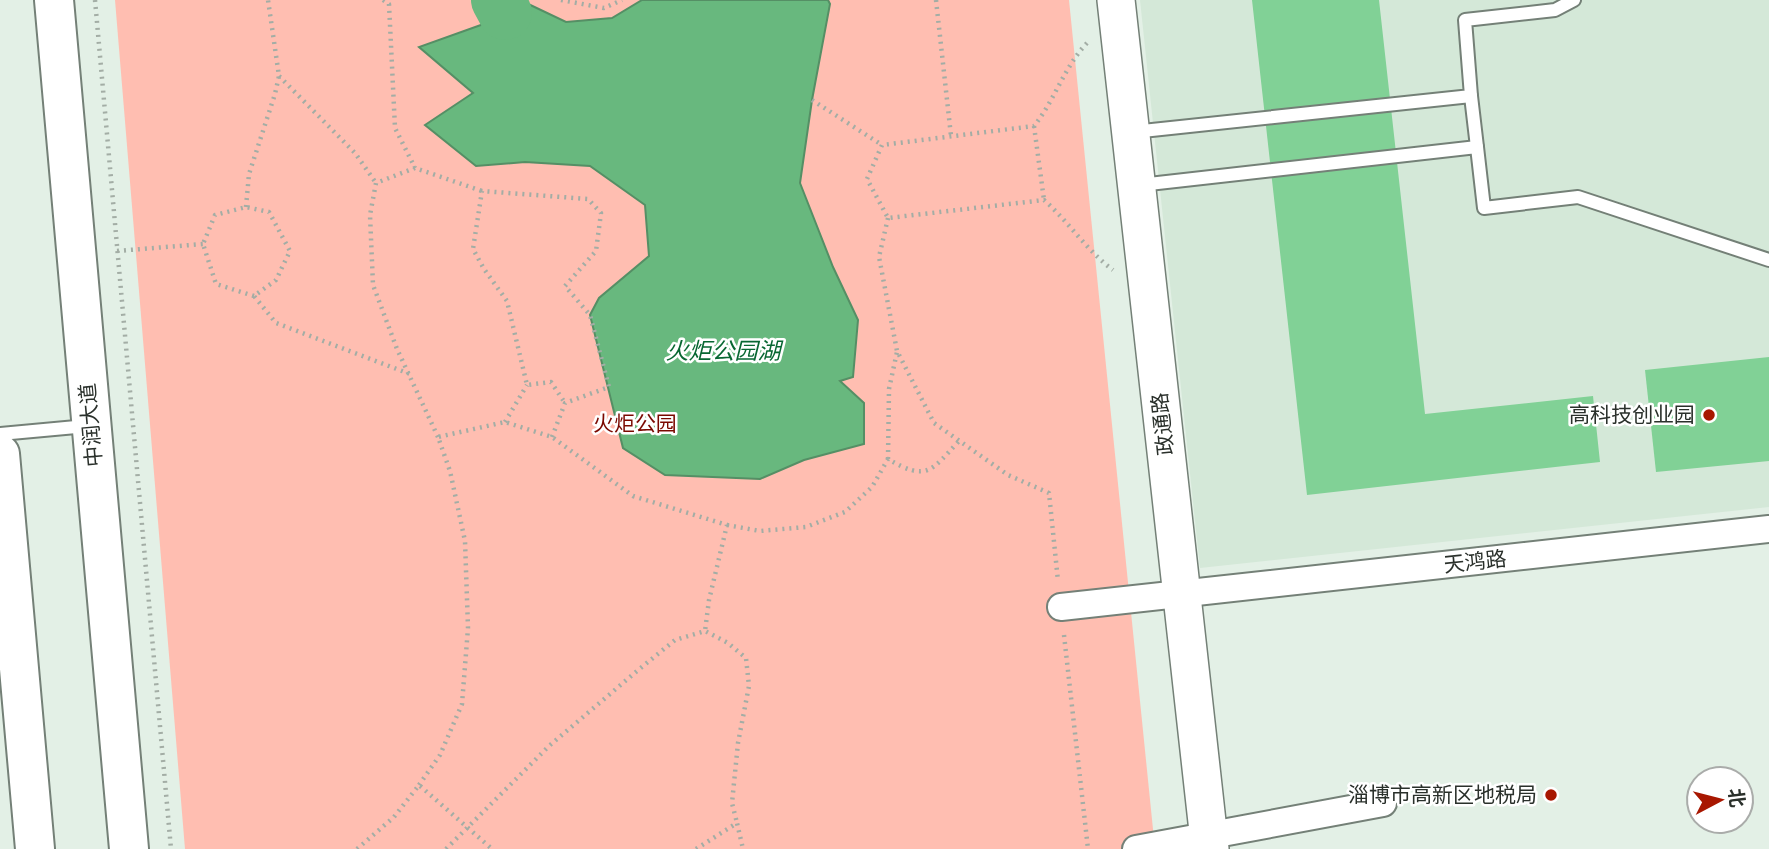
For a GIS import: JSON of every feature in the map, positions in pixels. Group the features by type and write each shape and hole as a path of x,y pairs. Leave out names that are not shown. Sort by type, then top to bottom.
{"main road":[{"name":"中润大道","path":"54,0 129,849"},
{"path":"0,454 35,849"}],"street":[{"name":"政通路","path":"1116,6 1209,842"},
{"name":"天鸿路","path":"1061,607 1769,529"},
{"path":"1136,849 1209,842 1383,803"}],"lane":[{"path":"1574,0 1555,10 1465,20 1484,208 1578,197 1769,260"},
{"path":"1130,132 1471,96"},
{"path":"1136,185 1477,147"},
{"path":"0,434 92,426"}],"path":[{"path":"95,0 171,849"},
{"path":"246,207 249,174 279,76 268,0"},
{"path":"383,0 389,4 395,128 415,168"},
{"path":"561,0 604,8 622,0"},
{"path":"936,0 951,136"},
{"path":"1116,6 1074,57 1048,109 1034,127 1044,200 1063,217 1095,257 1148,295"},
{"path":"279,76 355,153 376,183 370,215 373,285 438,437 450,471 465,541 468,628 463,704 440,755 419,785 394,817 357,849"},
{"path":"812,100 882,145 1034,127"},
{"path":"882,145 867,179 888,218 879,257 897,351 934,423 1008,475 1049,493 1088,849"},
{"path":"376,183 415,168 482,191 588,199 601,212 596,251 565,286 590,315 609,387 565,403 552,437"},
{"path":"482,191 473,249 507,301 527,385 505,422"},
{"path":"888,218 1044,200"},
{"path":"254,296 276,280 290,251 269,212 246,207 215,215 203,244 216,284 254,296 276,323 410,374"},
{"path":"76,255 203,244"},
{"path":"438,437 505,422 552,437 633,496 727,525 760,531 806,527 845,512 872,487 887,459 889,389 897,351"},
{"path":"527,385 551,382 565,403"},
{"path":"887,459 911,472 932,470 959,441"},
{"path":"705,631 709,600 727,525"},
{"path":"446,849 549,746 637,671 675,640 705,631 728,643 746,658 749,686 738,743 732,803 743,849"},
{"path":"419,785 492,849"},
{"path":"696,849 737,823"}],"shaded area":[{"name":"高科技创业园","path":"1140,0 1769,0 1769,507 1200,568"}],"green space":[{"name":"火炬公园","path":"115,0 1069,0 1155,849 185,849"}],"water":[{"name":"火炬公园湖","path":"642,0 828,0 830,4 800,183 833,267 858,320 853,377 840,381 864,403 864,444 804,460 760,479 665,475 623,448 590,315 599,298 649,256 645,205 590,166 525,162 476,166 425,125 473,93 419,47 492,21 524,2 566,22 612,18"}],"building":[{"path":"1252,0 1379,0 1425,414 1593,396 1600,462 1307,495"},
{"name":"高科技创业园","path":"1769,357 1769,461 1656,472 1645,370"}],"waterway":[{"path":"498,0 505,13"}],"place":[{"name":"高科技创业园","path":"1709,415"},
{"name":"淄博市高新区地税局","path":"1551,795"}]}
